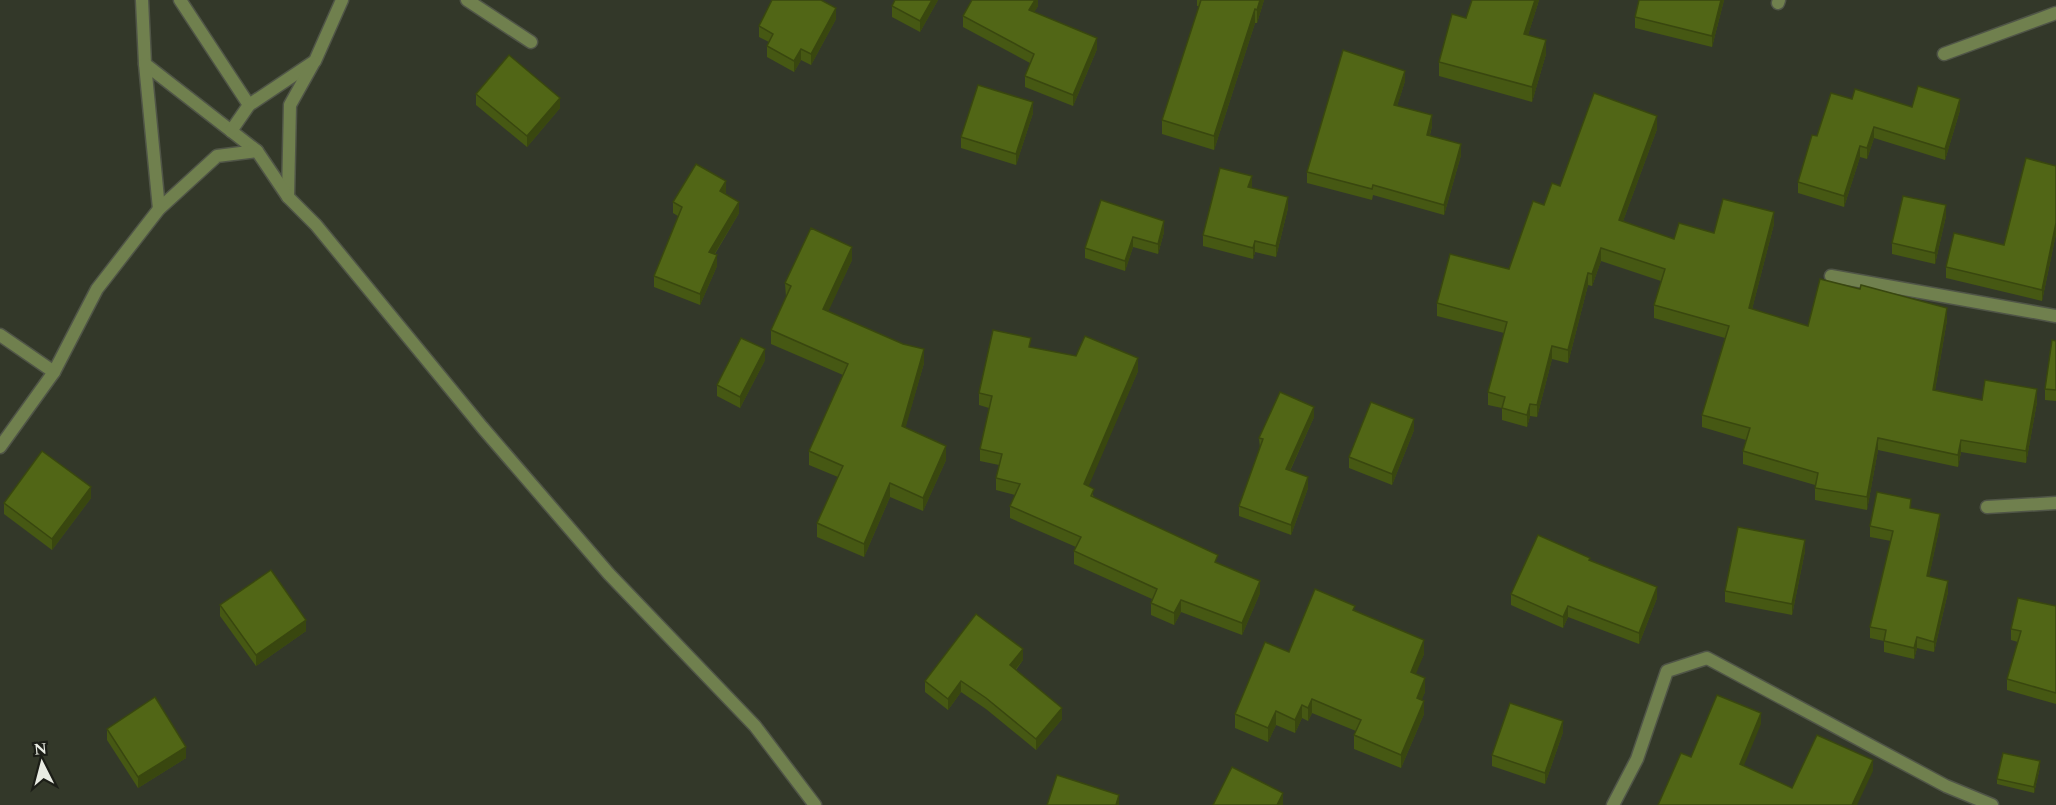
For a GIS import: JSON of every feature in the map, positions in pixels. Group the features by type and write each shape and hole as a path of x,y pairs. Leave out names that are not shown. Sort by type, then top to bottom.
{"street":[{"path":"142,0 145,64 159,209"},
{"path":"180,0 249,105"},
{"path":"288,197 290,105 315,61 342,0"},
{"path":"467,0 531,42"},
{"path":"1944,54 2056,13"},
{"path":"231,131 249,105 315,61"},
{"path":"145,64 257,150 288,197 316,225 482,427 609,574 755,726 815,805"},
{"path":"0,447 54,372 97,289 159,209 218,156 257,150"},
{"path":"1831,276 2056,316"},
{"path":"0,334 54,372"},
{"path":"1987,507 2056,503"},
{"path":"1613,805 1637,759 1667,671 1707,658 1946,786 1992,805"}],"building":[{"path":"772,0 821,0 836,8 811,54 801,49 794,61 767,46 773,34 759,26"},
{"path":"895,0 932,0 920,21 892,6"},
{"path":"972,0 1035,0 1029,10 1097,38 1073,95 1025,76 1034,54 963,16"},
{"path":"1201,0 1260,0 1257,10 1255,9 1214,136 1162,120"},
{"path":"1472,0 1535,0 1524,34 1546,40 1532,87 1439,62 1452,14 1466,18"},
{"path":"1639,0 1721,0 1712,36 1635,17"},
{"path":"1343,50 1405,71 1394,105 1432,115 1427,135 1461,144 1444,205 1373,185 1372,189 1307,172"},
{"path":"509,55 560,98 527,136 476,94"},
{"path":"978,85 1033,102 1016,154 961,137"},
{"path":"1918,86 1960,99 1945,149 1874,127 1867,148 1860,146 1844,196 1798,182 1812,135 1817,136 1831,93 1852,99 1855,89 1912,107"},
{"path":"1594,93 1657,116 1619,220 1674,239 1679,223 1714,233 1723,199 1774,212 1749,308 1808,326 1820,279 1860,289 1861,285 1947,308 1933,390 1982,400 1985,380 2037,389 2026,451 1961,440 1958,455 1878,438 1867,497 1815,488 1818,473 1743,451 1750,428 1702,415 1729,326 1654,305 1665,269 1601,248 1592,274 1588,273 1568,350 1552,346 1537,405 1530,404 1527,415 1502,408 1505,397 1488,392 1507,322 1437,303 1450,254 1509,269 1533,201 1544,205 1552,183 1560,186"},
{"path":"2026,158 2056,166 2056,223 2042,290 1946,267 1954,233 2004,245"},
{"path":"696,164 726,181 720,191 739,202 709,252 717,255 700,294 654,276 682,207 673,202"},
{"path":"1220,168 1252,176 1248,187 1288,197 1276,246 1255,241 1253,248 1203,235"},
{"path":"1903,196 1946,205 1935,253 1892,243"},
{"path":"1101,200 1164,221 1158,244 1133,237 1125,261 1085,248"},
{"path":"811,228 852,247 823,309 903,344 924,349 902,426 946,446 923,498 890,483 864,544 817,523 843,466 809,451 848,364 771,330 791,286 785,283"},
{"path":"993,330 1031,338 1029,347 1076,356 1085,336 1138,358 1084,484 1094,489 1091,496 1218,555 1215,562 1260,581 1242,623 1181,600 1174,613 1151,603 1157,589 1074,551 1081,537 1010,506 1020,484 996,478 1002,454 980,449 992,396 979,393"},
{"path":"741,338 765,349 740,397 717,385"},
{"path":"2052,340 2056,341 2056,390 2045,389"},
{"path":"1280,392 1314,407 1286,469 1308,477 1291,525 1239,506 1263,439 1259,438"},
{"path":"1371,402 1414,419 1392,474 1349,457"},
{"path":"42,451 91,487 52,539 4,503"},
{"path":"1877,492 1911,499 1910,508 1940,514 1927,576 1948,581 1934,642 1917,637 1914,648 1884,641 1886,630 1870,627 1893,531 1870,526"},
{"path":"1738,527 1805,540 1792,604 1725,591"},
{"path":"1538,535 1590,558 1589,560 1657,587 1639,633 1568,606 1563,617 1511,594"},
{"path":"271,570 306,620 256,655 220,605"},
{"path":"1315,589 1355,606 1353,610 1424,640 1411,672 1425,678 1417,698 1424,701 1401,755 1354,735 1361,720 1312,699 1308,708 1302,705 1295,720 1276,711 1268,728 1235,714 1265,642 1289,652"},
{"path":"2018,598 2056,606 2056,693 2007,679 2021,631 2011,629"},
{"path":"976,614 1023,649 1010,665 1062,708 1036,739 986,698 961,681 948,699 925,681"},
{"path":"1717,695 1761,713 1740,764 1792,788 1817,735 1873,760 1852,805 1658,805 1681,753 1691,757"},
{"path":"155,697 186,747 138,777 107,729"},
{"path":"1510,703 1563,721 1545,773 1492,755"},
{"path":"2003,753 2040,761 2034,787 1997,779"},
{"path":"1232,767 1283,793 1277,805 1213,805"},
{"path":"1057,775 1119,795 1116,805 1047,805"}]}
